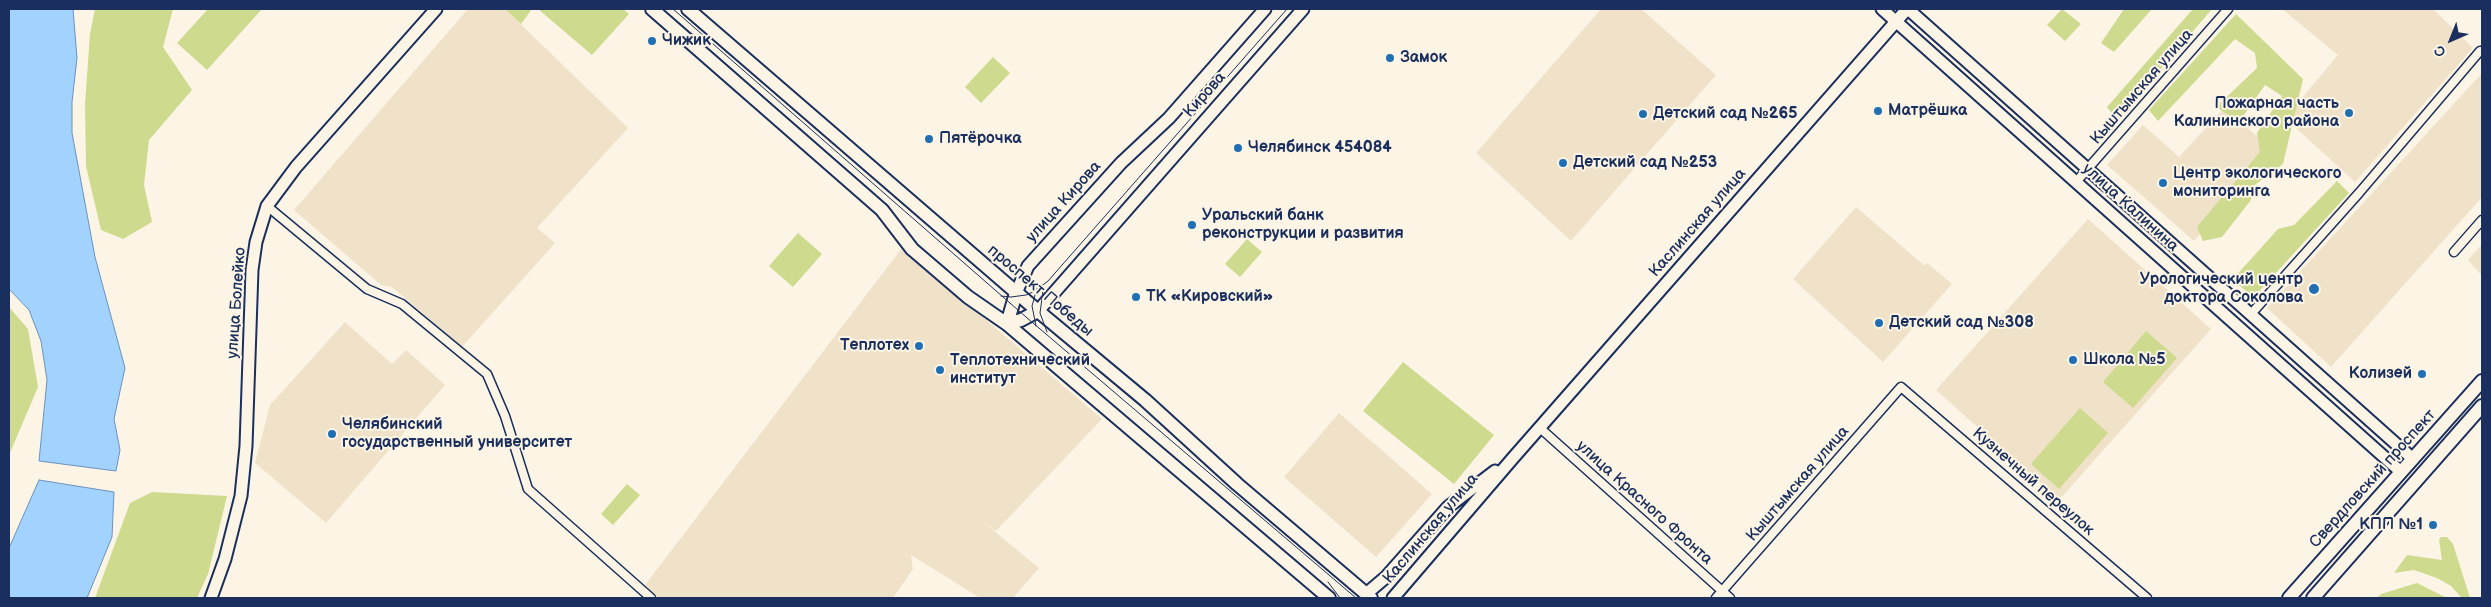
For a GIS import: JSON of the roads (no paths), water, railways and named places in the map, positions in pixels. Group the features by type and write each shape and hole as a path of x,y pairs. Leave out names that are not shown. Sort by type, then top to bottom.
{"main road":[{"name":"улица Болейко","path":"211,598 226,559 241,496 246,446 252,270 256,242 267,206 296,167 436,9"},
{"path":"652,9 882,210 912,249 968,297 1007,324 1329,598"},
{"name":"проспект Победы","path":"688,9 1016,293 1145,400 1366,597"},
{"name":"улица Кирова","path":"1007,324 1016,293 1028,266 1121,163 1169,118 1265,9"},
{"name":"Кирова","path":"1038,311 1303,9"},
{"name":"улица Калинина","path":"1882,9 2401,472"},
{"name":"улица Калинина","path":"1907,9 2413,459"},
{"name":"Каслинская улица","path":"1393,598 1513,458 1907,9"},
{"path":"1007,324 1021,320 1038,311"},
{"name":"Свердловский проспект","path":"2289,598 2482,381"},
{"name":"Свердловский проспект","path":"2313,598 2482,406"},
{"name":"Каслинская улица","path":"1366,597 1448,507 1513,458"},
{"path":"2413,459 2422,475"},
{"path":"2401,472 2422,475"}],"street":[{"name":"Кыштымская улица","path":"2076,182 2228,9"},
{"path":"2251,314 2359,193 2481,51"},
{"path":"267,206 367,289 402,304 487,374 504,416 528,489 651,598"},
{"path":"2454,252 2482,220"},
{"name":"Кыштымская улица","path":"1716,598 1901,387"},
{"name":"Кузнечный переулок","path":"1901,387 2147,598"},
{"name":"улица Красного Фронта","path":"1540,428 1730,598"}],"water":[{"path":"9,9 73,9 77,58 72,102 72,133 95,257 125,368 114,419 120,450 116,471 39,461 47,380 41,341 29,310 9,289"},
{"path":"39,480 114,492 112,537 87,598 9,598 9,548"}],"tram line":[{"path":"673,9 1026,317 1356,598"},
{"path":"1001,296 1026,295 1048,281 1287,9"},
{"path":"1036,326 1032,306 1037,288"},
{"path":"1043,291 1040,313 1047,332"},
{"path":"1328,582 1340,598"}],"place":[{"name":"Чижик","path":"652,41"},
{"name":"Замок","path":"1390,58"},
{"name":"Матрёшка","path":"1878,111"},
{"name":"Пожарная часть Калининского района","path":"2349,113"},
{"name":"Детский сад №265","path":"1643,114"},
{"name":"Пятёрочка","path":"929,139"},
{"name":"Челябинск 454084","path":"1238,148"},
{"name":"Детский сад №253","path":"1563,163"},
{"name":"Центр экологического мониторинга","path":"2163,183"},
{"name":"Уральский банк реконструкции и развития","path":"1192,225"},
{"name":"Урологический центр доктора Соколова","path":"2314,289"},
{"name":"ТК «Кировский»","path":"1136,297"},
{"name":"Детский сад №308","path":"1879,323"},
{"name":"Теплотех","path":"919,346"},
{"name":"Школа №5","path":"2073,360"},
{"name":"Теплотехнический институт","path":"940,370"},
{"name":"Колизей","path":"2422,374"},
{"name":"Челябинский государственный университет","path":"332,434"},
{"name":"КПП №1","path":"2433,525"}]}
